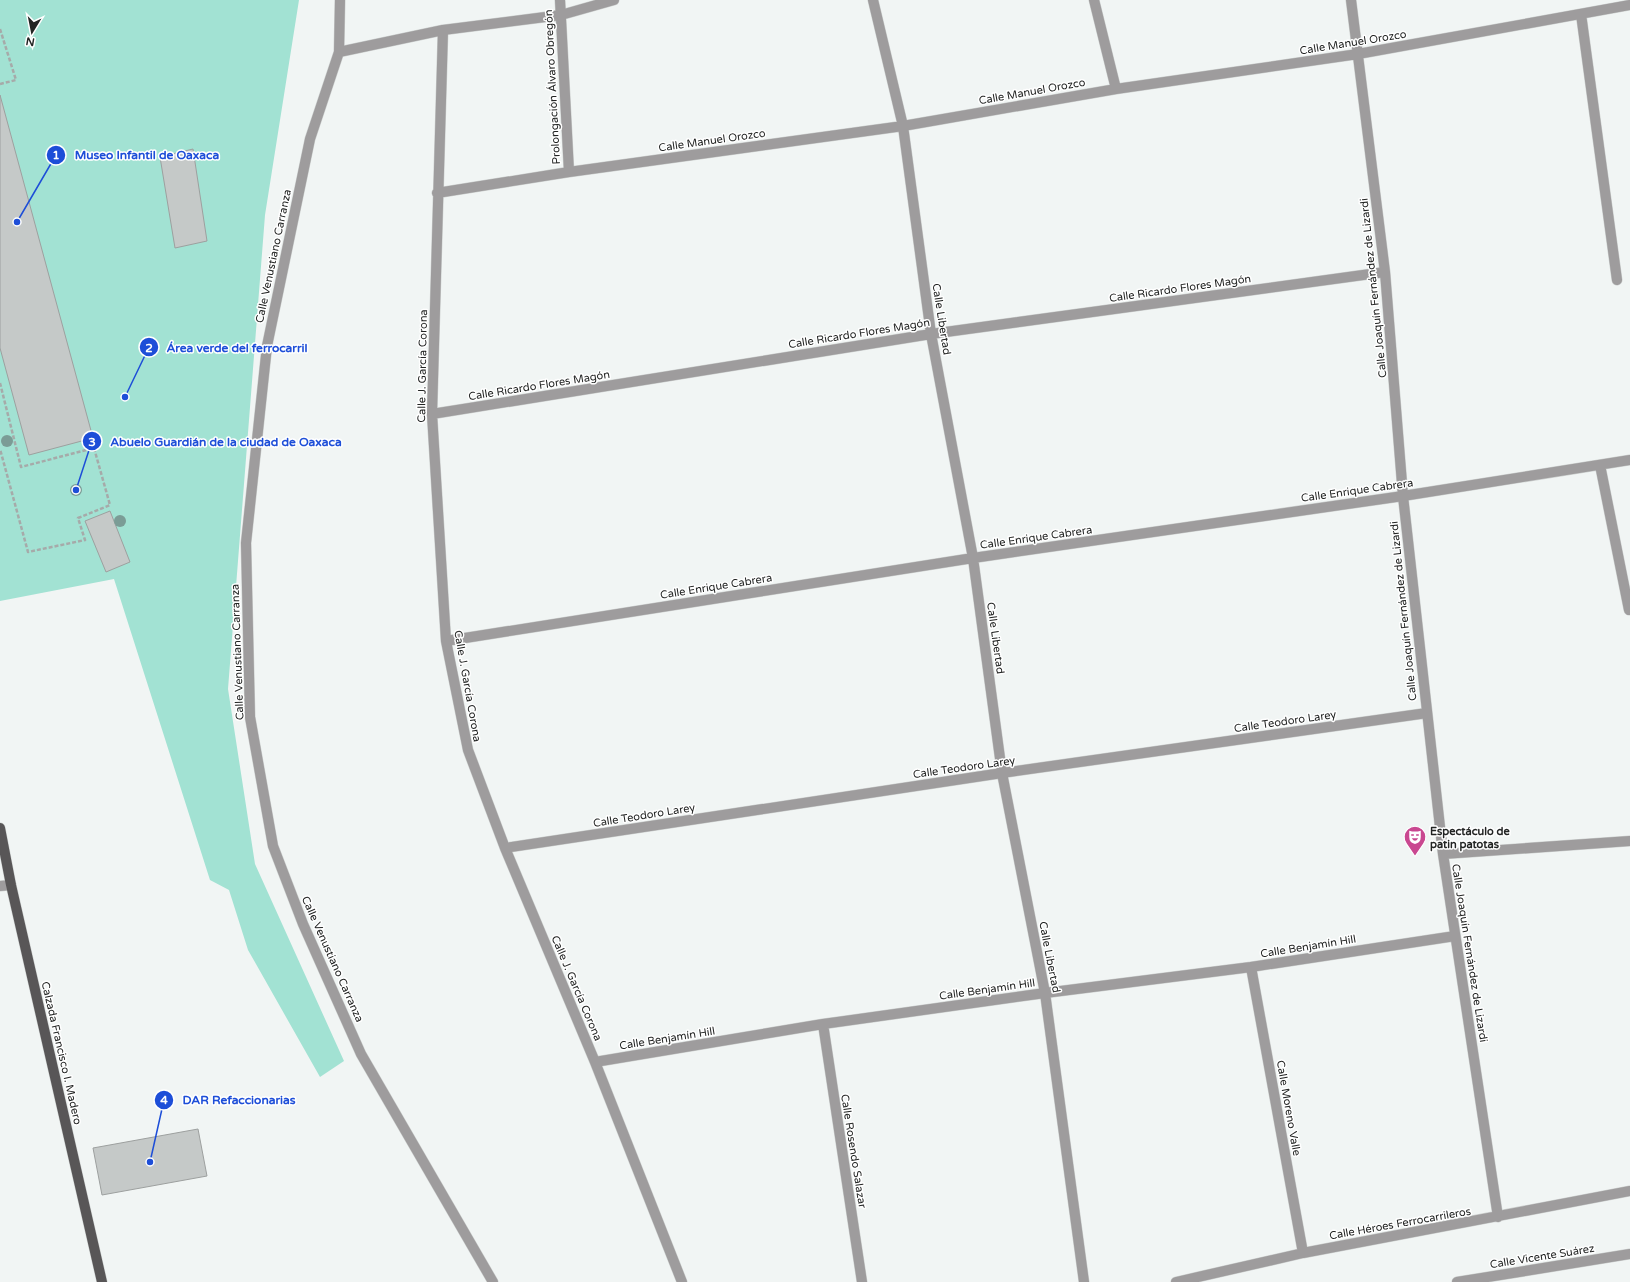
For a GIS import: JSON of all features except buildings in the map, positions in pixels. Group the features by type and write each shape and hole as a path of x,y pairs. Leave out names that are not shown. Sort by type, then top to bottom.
{"main road":[{"name":"Calzada Francisco I. Madero","path":"0,828 11,885 102,1282"}],"street":[{"name":"Calle Venustiano Carranza","path":"340,0 339,52 310,139 267,346 246,542 250,717 273,846 303,924 361,1054 493,1282"},
{"name":"Prolongación Álvaro Obregón","path":"560,0 569,172"},
{"path":"339,52 443,30 561,15 614,0"},
{"name":"Calle Libertad","path":"873,0 903,126 931,334 973,558 1002,773 1045,992 1084,1282"},
{"path":"1094,0 1116,89"},
{"name":"Calle Joaquín Fernández de Lizardi","path":"1351,0 1386,272 1403,496 1443,854 1498,1217"},
{"name":"Calle Manuel Orozco","path":"437,193 569,172 903,126 1116,89 1358,54 1630,5"},
{"path":"1582,14 1617,280"},
{"name":"Calle J. García Corona","path":"443,30 437,193 432,414 446,641 468,750 505,848 595,1062 682,1282"},
{"name":"Calle Ricardo Flores Magón","path":"432,414 931,334 1386,272"},
{"name":"Calle Enrique Cabrera","path":"446,641 973,558 1403,496 1630,460"},
{"path":"1600,465 1629,610"},
{"name":"Calle Teodoro Larey","path":"505,848 1002,773 1427,713"},
{"path":"1443,854 1630,841"},
{"path":"0,886 11,885"},
{"name":"Calle Benjamín Hill","path":"595,1062 823,1024 1045,992 1251,966 1455,936"},
{"name":"Calle Moreno Valle","path":"1251,966 1303,1253"},
{"name":"Calle Rosendo Salazar","path":"823,1024 862,1282"},
{"name":"Calle Héroes Ferrocarrileros","path":"1176,1282 1303,1253 1630,1191"},
{"name":"Calle Vicente Suárez","path":"1457,1282 1630,1254"}],"path":[{"path":"0,29 16,80 0,84"},
{"path":"0,384 21,467 94,448 110,505 78,518 85,540 28,552 0,449"}],"green space":[{"path":"0,0 299,0 265,215 228,689 255,864 344,1061 320,1077 248,950 229,890 210,880 114,579 0,601"}],"place":[{"name":"Museo Infantil de Oaxaca","path":"17,222"},
{"name":"Área verde del ferrocarril","path":"125,397"},
{"name":"Abuelo Guardián de la ciudad de Oaxaca","path":"76,490"},
{"name":"Espectáculo de patin patotas","path":"1415,856"},
{"name":"DAR Refaccionarias","path":"150,1162"}]}
